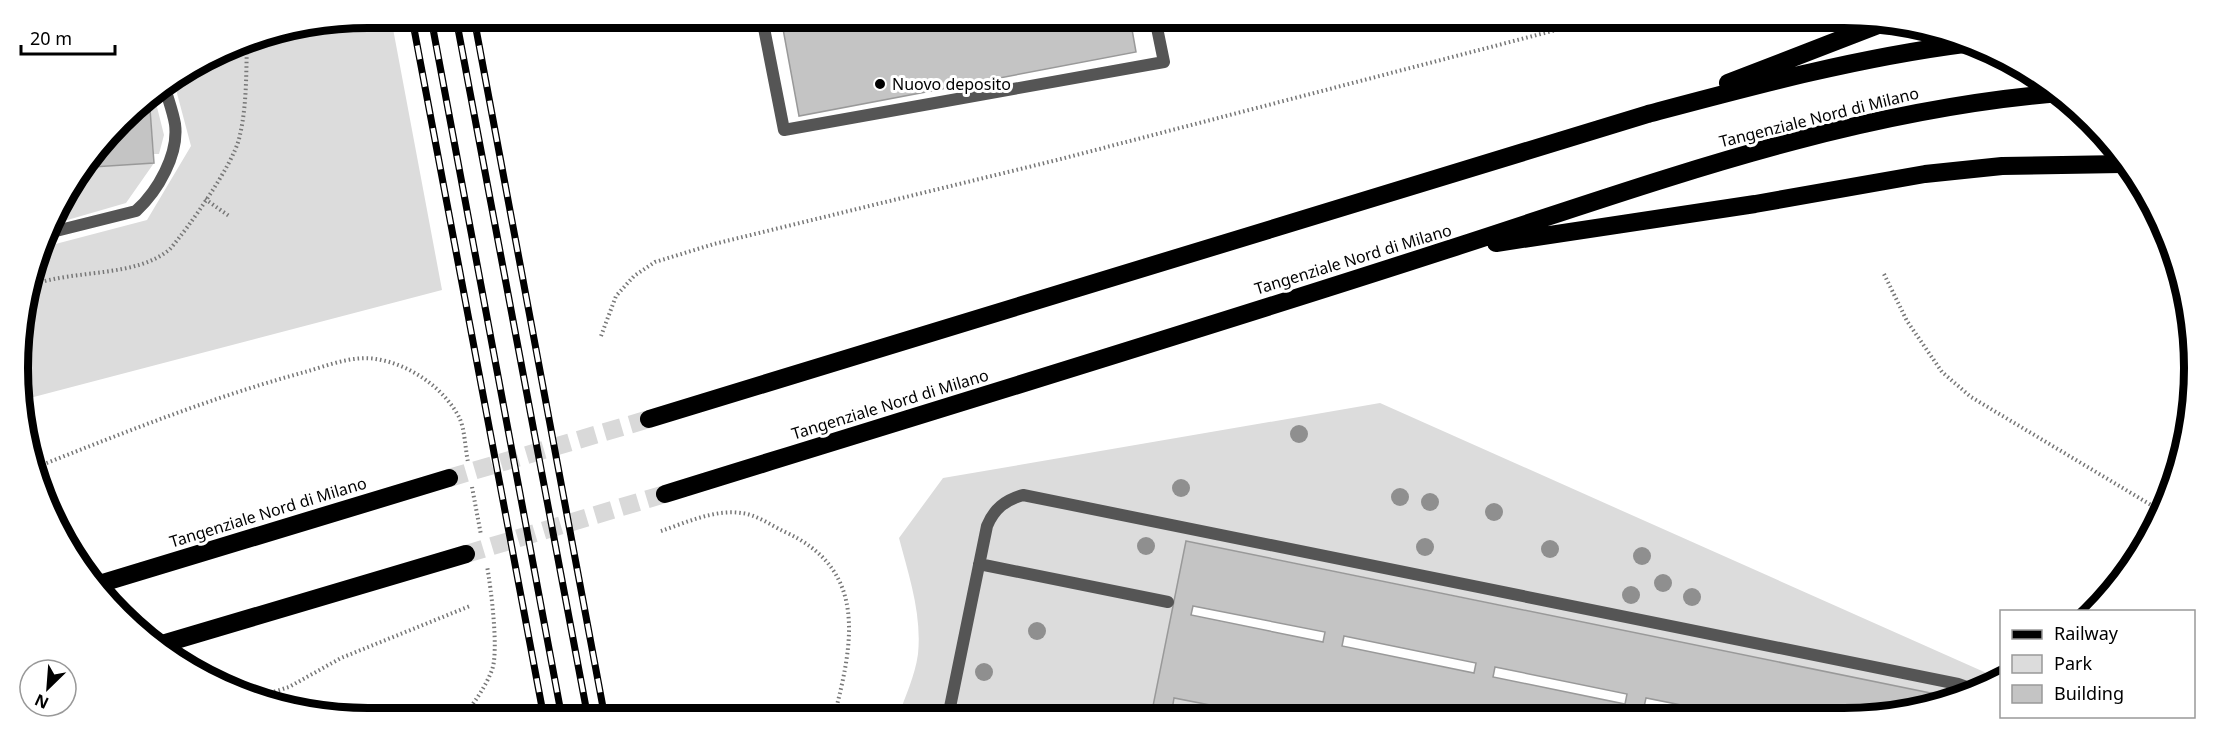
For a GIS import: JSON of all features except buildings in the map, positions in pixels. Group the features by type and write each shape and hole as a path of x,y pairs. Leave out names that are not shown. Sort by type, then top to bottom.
{"highway":[{"path":"1648,114 1867,29"},
{"path":"649,419 1648,114 1790,76 1903,52 1950,46"},
{"name":"Tangenziale Nord di Milano","path":"665,494 1447,250 1669,176 1793,141 1910,113 2011,97 2045,94"},
{"path":"1447,250 1755,204 1926,174 2002,166 2116,164"},
{"name":"Tangenziale Nord di Milano","path":"105,582 449,478"},
{"path":"168,642 466,554"}],"lane":[{"path":"764,28 784,130 1164,62 1157,28"},
{"path":"58,231 136,211 146,201 165,170 175,144 175,123 167,95"},
{"path":"950,708 987,526 997,509 1013,498 1033,495 1963,686"},
{"path":"979,564 1168,602"}],"path":[{"path":"601,336 616,296 634,276 655,262 714,244 1068,157 1564,28"},
{"path":"205,199 229,216"},
{"path":"1884,274 1907,321 1936,363 1963,391 2154,507"},
{"path":"43,465 177,412 281,378 345,361 375,358 419,374 442,394 460,418 468,463"},
{"path":"472,486 483,542"},
{"path":"661,531 717,514 742,513 798,538 825,560 837,576 846,595 849,615 848,664 836,708"},
{"path":"470,708 480,695 493,667 493,598 487,565"},
{"path":"270,693 289,687 341,658 470,606"}],"green space":[{"path":"393,28 442,290 30,398 28,368 31,324 40,280 52,245 147,220 191,146 176,88 198,74 238,54 280,40 324,31"},
{"path":"156,103 164,135 159,154 154,154 150,109"},
{"path":"154,163 126,203 62,221 74,198 95,167"},
{"path":"1380,403 1990,675 1938,694 1187,541 1153,708 901,708 915,670 919,639 914,595 899,538 943,478"},
{"path":"1174,698 1225,708 1172,708"}],"tunnel":[{"path":"449,478 649,419"},
{"path":"466,554 665,494"}],"railway":[{"path":"414,28 542,708"},
{"path":"433,28 560,708"},
{"path":"458,28 586,708"},
{"path":"476,28 603,708"}],"place":[{"name":"Nuovo deposito","path":"880,84"}]}
